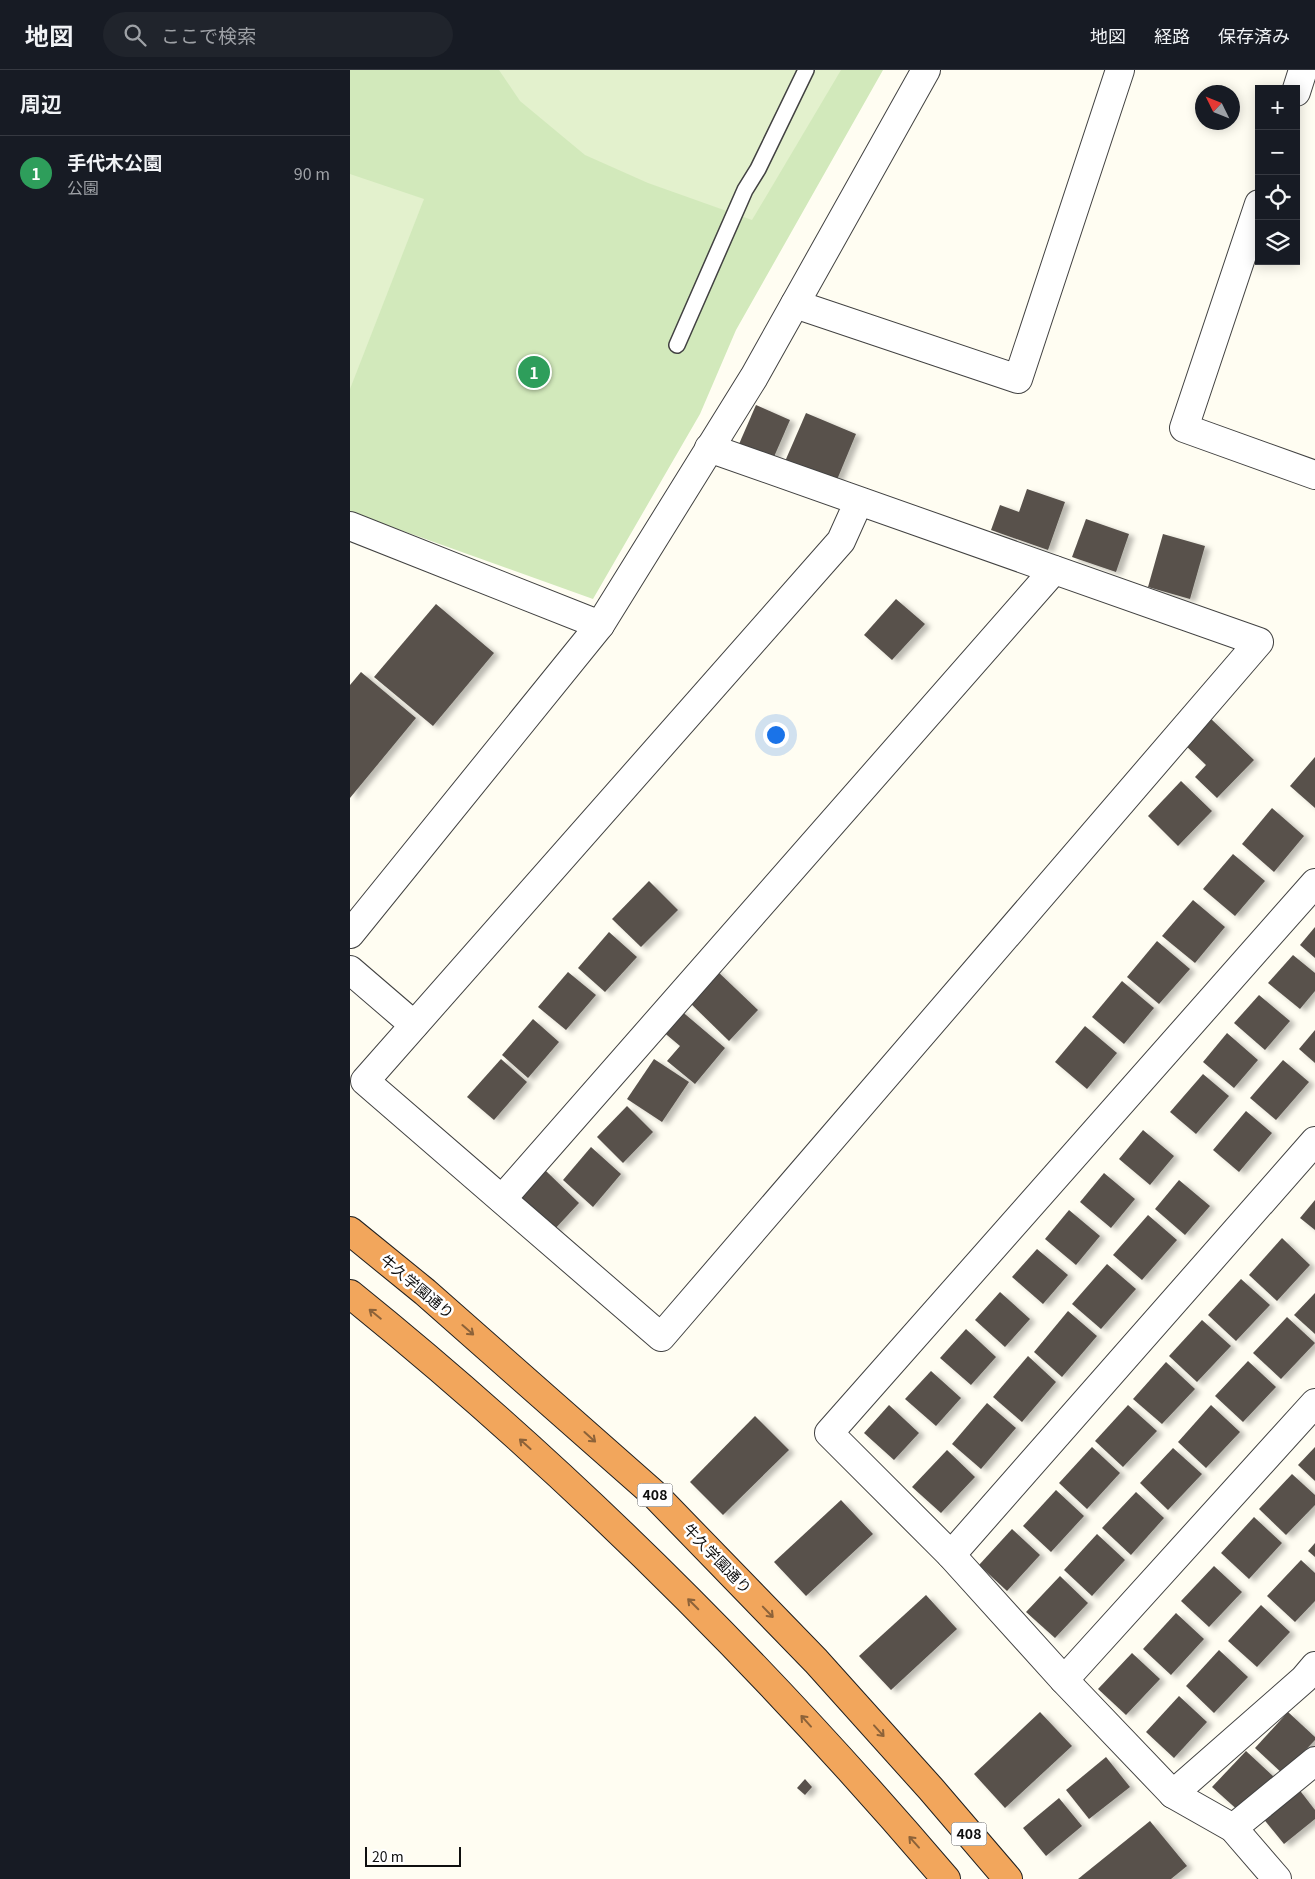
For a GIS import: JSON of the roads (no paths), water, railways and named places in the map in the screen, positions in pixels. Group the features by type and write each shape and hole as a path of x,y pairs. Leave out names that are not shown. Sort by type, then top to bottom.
{"highway":[{"name":"牛久学園通り","path":"350,1231 425,1292 654,1494 816,1661 931,1789 1008,1879"},
{"path":"350,1294 522,1441 636,1546 784,1697 946,1879"}],"street":[{"path":"350,934 600,625 754,376 926,70"},
{"path":"795,304 1018,379 1120,70"},
{"path":"1298,85 1303,70"},
{"path":"1255,216 1184,428 1315,475"},
{"path":"709,448 1259,642 661,1337 365,1081 841,541 859,501"},
{"path":"350,526 600,625"},
{"path":"502,1199 1054,570"},
{"path":"1277,1879 1233,1828 1173,1794 1064,1680 951,1555 829,1433 1315,883"},
{"path":"350,970 414,1025"},
{"path":"951,1555 1315,1142"},
{"path":"1064,1680 1315,1403"},
{"path":"1173,1794 1311,1678"},
{"path":"1233,1828 1315,1762"}],"lane":[{"path":"677,345 745,190 806,70"}],"place":[{"name":"手代木公園","path":"534,372"}]}
